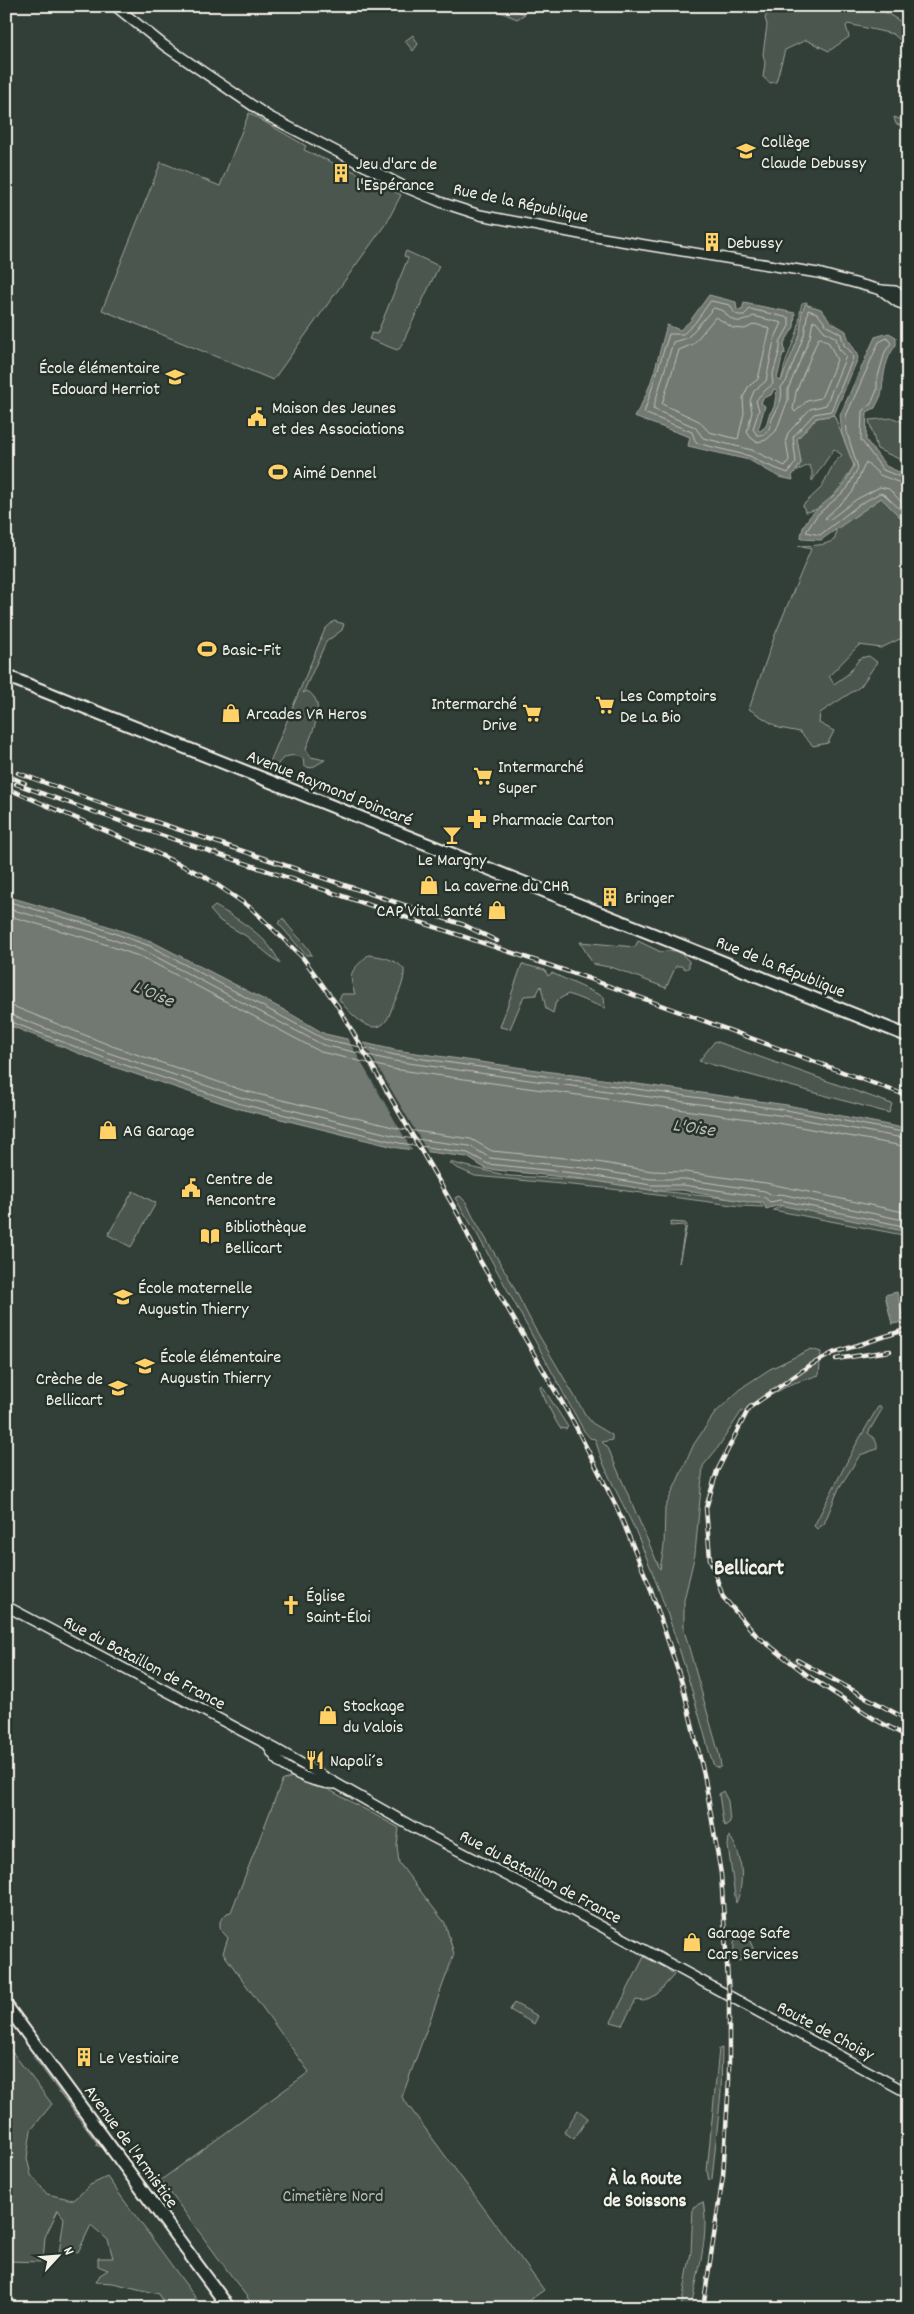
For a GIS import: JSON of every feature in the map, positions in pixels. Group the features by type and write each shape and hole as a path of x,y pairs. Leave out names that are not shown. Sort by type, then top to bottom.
{"main road":[{"name":"Avenue Raymond Poincaré","path":"6,676 641,929"},
{"name":"Rue de la République","path":"641,929 908,1036"},
{"name":"Avenue de l'Armistice","path":"6,2005 229,2308"}],"street":[{"name":"Rue de la République","path":"115,6 164,46 268,116 443,204 480,215 573,233 818,272 881,290 895,291 908,298"},
{"name":"Rue de la République","path":"881,290 897,302 908,306"},
{"name":"Rue du Bataillon de France","path":"6,1606 274,1748 412,1827 729,1996"},
{"name":"Route de Choisy","path":"729,1996 908,2093"}],"green space":[{"path":"486,6 501,6 525,14 517,19"},
{"path":"771,6 875,6 908,26 908,47 893,34 848,24 846,26 849,37 829,51 806,40 785,50 776,82 770,83 763,77 765,63 763,54 767,25 765,18"},
{"path":"413,35 418,44 413,51 405,41"},
{"path":"249,113 306,146 304,150 341,165 401,195 387,222 273,380 102,310 161,162 220,186"},
{"path":"894,117 908,122 908,134 902,126 896,124"},
{"path":"406,251 439,266 400,348 397,350 369,339 372,333 377,334 408,258 404,256"},
{"path":"807,302 801,336 781,381 785,363 797,331 802,303"},
{"path":"834,415 854,465 840,488 828,501 821,507 805,512 803,505 821,488 834,463 842,455 834,449 812,481 812,471 809,465 796,471 801,463 797,439 817,418"},
{"path":"893,418 908,424 908,463 877,449 869,420"},
{"path":"881,498 905,522 908,521 908,637 906,636 881,648 859,645 829,676 834,684 848,674 860,658 869,656 877,662 861,686 820,713 819,723 834,731 828,743 813,746 800,732 779,728 749,709 775,635 811,549 798,546 831,542 835,539 836,529"},
{"path":"334,621 344,624 342,630 326,642 303,693 307,691 317,702 317,718 306,749 311,757 325,760 311,768 304,766 303,758 291,756 284,758 276,768 271,766 270,762 325,629"},
{"path":"215,906 244,923 261,937 275,954 280,964 246,936 220,921 210,910"},
{"path":"283,918 312,955 306,955 278,923"},
{"path":"638,941 661,952 679,952 689,961 689,967 686,969 676,966 666,988 614,968 593,964 580,942 635,947"},
{"path":"368,955 392,960 404,969 404,978 389,1017 380,1026 374,1027 360,1021 339,999 342,994 355,994 351,976 355,968"},
{"path":"522,964 545,970 548,976 552,973 604,997 605,1008 568,994 556,1001 553,1013 546,1009 541,986 536,995 524,996 510,1029 500,1027"},
{"path":"715,1041 892,1104 889,1113 699,1061"},
{"path":"449,1162 509,1176 594,1180 650,1190 760,1202 763,1207 740,1206 604,1188 475,1176 455,1167"},
{"path":"133,1191 156,1203 131,1247 108,1235"},
{"path":"460,1196 466,1202 534,1327 585,1414 592,1423 612,1435 612,1440 602,1442 608,1448 660,1569 664,1546 665,1508 694,1444 715,1413 744,1386 770,1369 811,1349 821,1352 819,1375 791,1384 741,1412 717,1449 703,1466 695,1554 684,1600 684,1630 719,1754 721,1766 719,1768 714,1766 661,1595 635,1531 604,1466 595,1439 590,1438 584,1431 477,1234 455,1198"},
{"path":"785,1204 908,1229 908,1236 773,1210"},
{"path":"671,1222 685,1223 687,1225 679,1263 685,1228 683,1225 670,1226"},
{"path":"542,1386 568,1427 566,1429 560,1428 558,1425 543,1395 540,1387"},
{"path":"878,1407 881,1407 881,1411 868,1433 876,1441 877,1449 860,1455 839,1488 824,1524 817,1529 814,1526 854,1448"},
{"name":"Cimetière Nord","path":"294,1776 312,1786 322,1786 399,1828 397,1846 399,1863 445,1923 454,1954 402,2097 544,2290 519,2308 255,2308 161,2180 309,2072 223,1953 228,1938 220,1929 220,1921 227,1913 231,1912 282,1781"},
{"path":"723,1791 728,1801 730,1822 725,1826 719,1794"},
{"path":"729,1836 740,1859 741,1868 741,1887 736,1903 728,1846"},
{"path":"741,1930 747,1935 754,1950 751,1957 738,1961 734,1953 734,1945 736,1937"},
{"path":"644,1957 664,1966 674,1975 657,1994 644,2001 636,2000 622,2025 611,2022"},
{"path":"514,2003 538,2016 534,2024 510,2010"},
{"path":"6,2044 52,2104 31,2130 27,2158 31,2175 47,2194 74,2200 90,2185 107,2177 203,2308 168,2308 159,2294 113,2283 96,2282 100,2275 108,2270 98,2266 98,2258 113,2258 108,2240 91,2225 78,2252 59,2253 64,2218 58,2210 45,2237 43,2262 6,2261"},
{"path":"722,2048 721,2092 712,2179 709,2181 707,2171 719,2049"},
{"path":"33,2056 37,2056 102,2147 95,2145 97,2143"},
{"path":"578,2110 588,2118 574,2139 564,2132"},
{"path":"703,2202 705,2215 704,2241 691,2308 681,2308 691,2252 693,2207"}],"water":[{"path":"709,295 736,302 737,310 742,310 744,303 795,313 794,327 784,343 785,354 783,353 777,379 781,381 800,334 802,312 805,304 821,309 831,322 846,331 858,358 834,415 816,418 797,439 801,463 792,476 793,480 779,477 749,460 688,446 690,437 634,417 650,384 667,325 680,330 690,321","holes":["774,389 777,390 774,407 769,415 766,426 760,431 758,430 765,406 761,403 763,398 771,395"]},
{"path":"889,333 896,337 896,345 887,361 880,397 875,408 867,412 866,440 886,466 908,476 908,521 905,522 881,498 821,540 801,539 802,530 810,516 842,487 854,466 842,434 840,415 875,337"},
{"name":"L'Oise","path":"6,896 99,923 151,941 284,1010 325,1034 395,1050 787,1105 908,1129 908,1232 779,1205 766,1209 763,1202 747,1202 682,1190 650,1190 583,1179 486,1169 467,1157 398,1148 240,1109 105,1064 6,1024"},
{"path":"897,1292 904,1322 892,1324 885,1295"}],"pier":[{"path":"346,1036 362,1040 430,1156 413,1152"}],"railway":[{"path":"18,773 117,809 464,925 497,941"},
{"path":"6,775 25,783"},
{"path":"16,784 128,824 590,979 908,1096"},
{"path":"6,788 150,850 204,876 251,908 303,958 337,1005 459,1216 479,1259 575,1425 618,1510 650,1587 682,1683 705,1779 721,1874 729,1996 729,2080 723,2176 703,2308"},
{"path":"908,1329 833,1353 809,1366 749,1408 717,1471 706,1508 710,1559 723,1597 756,1635 811,1678 876,1720 908,1737"},
{"path":"836,1359 890,1351"},
{"path":"797,1660 908,1720"}],"place":[{"name":"Collège Claude Debussy","path":"746,151"},
{"name":"Jeu d'arc de l'Espérance","path":"341,173"},
{"name":"Debussy","path":"712,242"},
{"name":"École élémentaire Edouard Herriot","path":"175,377"},
{"name":"Maison des Jeunes et des Associations","path":"257,417"},
{"name":"Aimé Dennel","path":"278,472"},
{"name":"Basic-Fit","path":"207,649"},
{"name":"Les Comptoirs De La Bio","path":"605,705"},
{"name":"Arcades VR Heros","path":"231,713"},
{"name":"Intermarché Drive","path":"532,713"},
{"name":"Intermarché Super","path":"483,776"},
{"name":"Pharmacie Carton","path":"477,819"},
{"name":"Le Margny","path":"452,835"},
{"name":"La caverne du CHR","path":"429,885"},
{"name":"Bringer","path":"610,897"},
{"name":"CAP Vital Santé","path":"497,910"},
{"name":"AG Garage","path":"108,1130"},
{"name":"Centre de Rencontre","path":"191,1188"},
{"name":"Bibliothèque Bellicart","path":"210,1236"},
{"name":"École maternelle Augustin Thierry","path":"123,1297"},
{"name":"École élémentaire Augustin Thierry","path":"145,1366"},
{"name":"Crèche de Bellicart","path":"118,1388"},
{"name":"Église Saint-Éloi","path":"291,1605"},
{"name":"Stockage du Valois","path":"328,1715"},
{"name":"Napoli´s","path":"315,1760"},
{"name":"Garage Safe Cars Services","path":"692,1942"},
{"name":"Le Vestiaire","path":"84,2057"}],"district":[{"name":"Bellicart","path":"749,1566"},
{"name":"À la Route de Soissons","path":"645,2188"}]}
